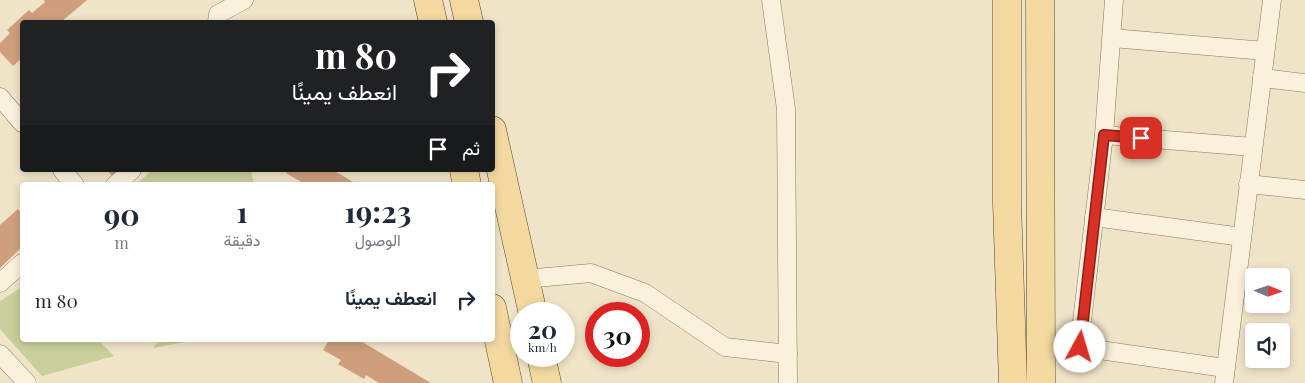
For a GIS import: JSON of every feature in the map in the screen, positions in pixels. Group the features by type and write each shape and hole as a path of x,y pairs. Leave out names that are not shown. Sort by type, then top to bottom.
{"main road":[{"path":"428,0 433,20"},
{"path":"464,0 469,20"},
{"path":"1007,0 1007,203 1013,383"},
{"path":"1040,0 1041,383"},
{"path":"495,144 530,302"},
{"path":"495,322 508,383"},
{"path":"543,367 547,383"}],"street":[{"path":"217,20 218,14 244,0"},
{"path":"771,0 786,109 788,383"},
{"path":"1114,0 1104,135 1080,347 1224,375 1272,0"},
{"path":"1112,38 1265,51"},
{"path":"1262,78 1305,83"},
{"path":"0,97 20,121"},
{"path":"1104,135 1253,147"},
{"path":"64,172 72,182"},
{"path":"118,182 130,172"},
{"path":"1248,184 1305,190"},
{"path":"1094,217 1242,237"},
{"path":"0,283 20,265"},
{"path":"525,279 591,273 646,293 725,346 788,354"},
{"path":"0,354 27,383"}],"green space":[{"path":"150,172 251,172 253,182 139,182"},
{"path":"20,288 20,342 100,342 114,356 42,376 0,329 0,301"},
{"path":"158,342 184,342 153,348"}],"building":[{"path":"44,0 87,0 63,20 20,20 20,60 13,66 0,52 0,43 10,33 7,30 29,10 32,13 45,2"},
{"path":"109,172 122,172 114,178"},
{"path":"336,172 353,182 301,182 286,173"},
{"path":"18,209 20,212 20,249 0,268 0,225"},
{"path":"328,342 362,342 431,383 379,383 366,375 364,379 338,364 341,360 323,350"}],"route":[{"path":"1080,347 1104,135 1141,138"}]}
